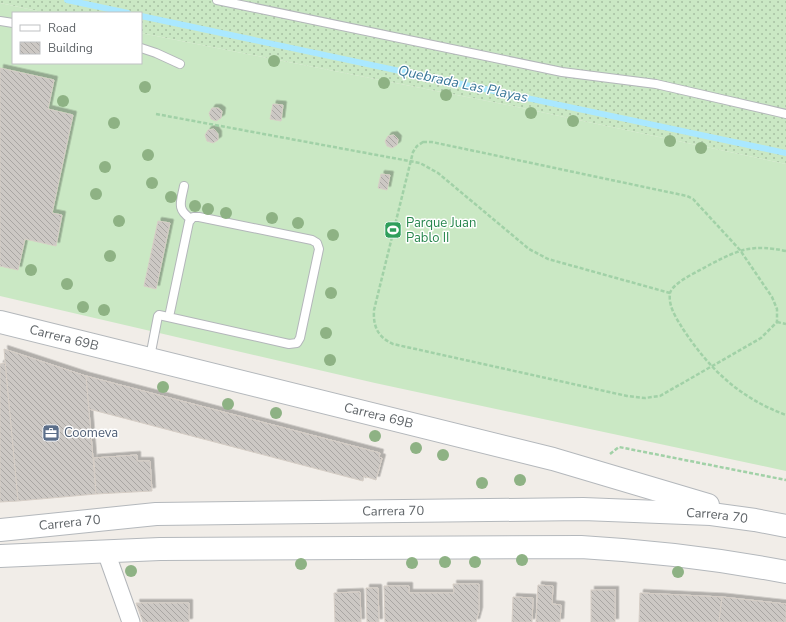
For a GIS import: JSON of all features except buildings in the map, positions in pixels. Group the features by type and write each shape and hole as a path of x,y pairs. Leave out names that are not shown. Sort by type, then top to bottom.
{"main road":[{"name":"Carrera 69B","path":"0,322 150,358 591,470 755,520"},
{"name":"Carrera 70","path":"0,530 156,514 583,509 677,512 755,520 786,526"},
{"path":"0,556 168,549 581,547 693,556 786,572"}],"street":[{"path":"106,552 130,622"}],"lane":[{"path":"217,0 562,72 656,84 786,114"},
{"path":"0,21 12,23"},
{"path":"142,48 156,52 180,64"},
{"path":"150,358 158,316 169,317 290,344 297,343 300,338 319,249 317,243 312,240 199,217 191,219 184,214 180,207 184,186"},
{"path":"169,317 191,219"}],"path":[{"path":"156,114 420,163 438,173 529,249 548,259 670,293"},
{"path":"423,142 432,142 687,196 698,203 740,250 772,297 777,309 777,322 761,338 660,396 645,398 627,396 393,344 383,340 373,323 374,310 411,161 417,146 423,142"},
{"path":"786,251 761,247 740,250 683,280 674,286 670,293 670,305 675,316 710,367 749,397 786,415"},
{"path":"777,322 786,324"},
{"path":"591,470 619,446 786,480"}],"green space":[{"path":"0,0 786,0 786,164 517,107 142,33 142,12 42,12 0,3"},
{"name":"Parque Juan Pablo II","path":"0,3 42,12 12,12 12,64 142,64 142,33 517,107 786,164 786,471 375,383 0,296"}],"waterway":[{"name":"Quebrada Las Playas","path":"67,0 123,12"},
{"name":"Quebrada Las Playas","path":"142,16 786,153"}],"place":[{"name":"Parque Juan Pablo II","path":"393,230"},
{"name":"Coomeva","path":"51,433"}]}
